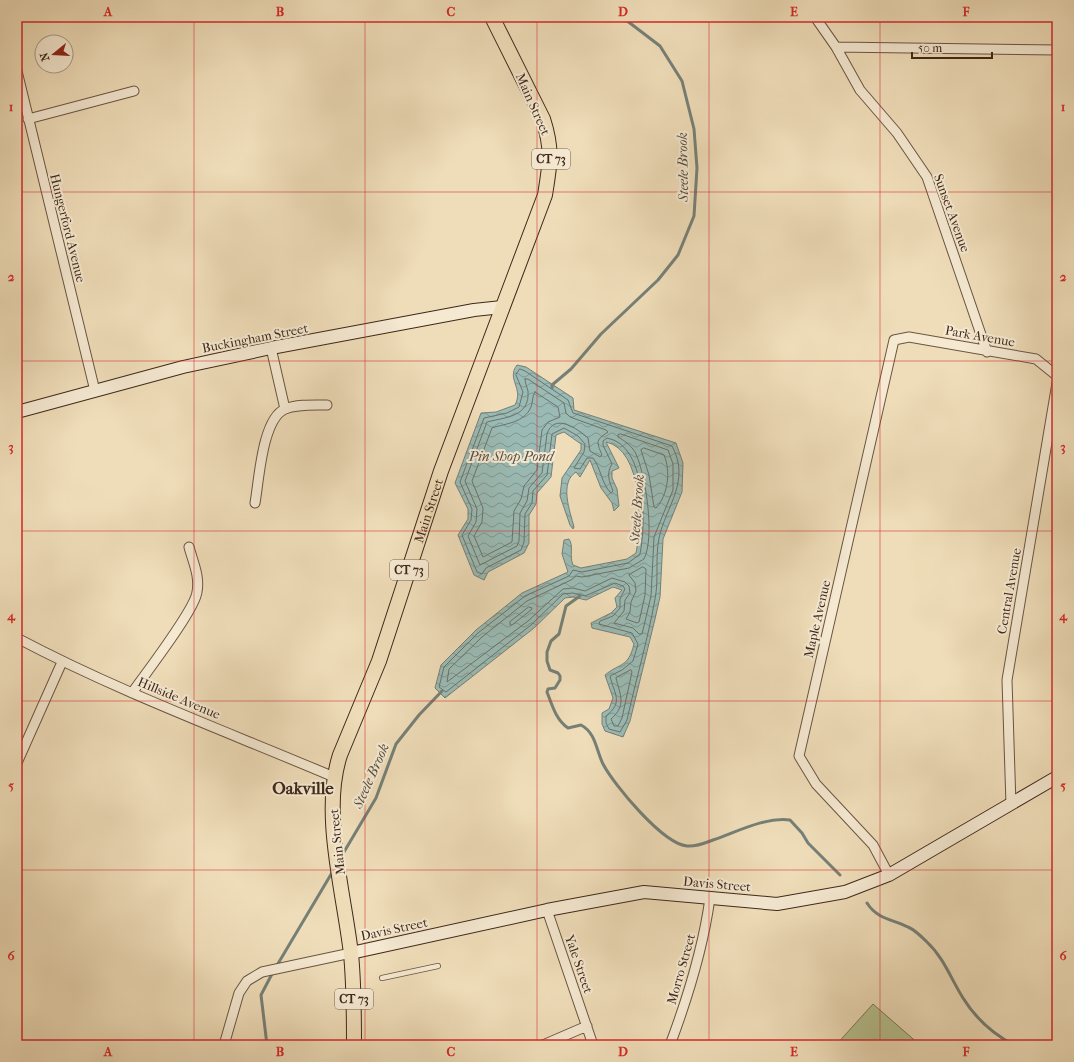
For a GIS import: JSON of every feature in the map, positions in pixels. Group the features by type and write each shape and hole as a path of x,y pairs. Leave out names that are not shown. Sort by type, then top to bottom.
{"main road":[{"name":"Main Street","path":"354,1045 351,953 335,835 332,800 334,777 343,748 384,647 441,471 545,195 551,160 551,148 543,119 492,17"},
{"name":"Buckingham Street","path":"17,412 183,367 271,348 474,310 502,307"},
{"name":"Davis Street","path":"351,953 547,910 644,892 776,904 845,892 889,875 1057,778"}],"street":[{"name":"Sunset Avenue","path":"815,17 836,47 860,90 897,133 927,177 987,352"},
{"path":"836,47 1057,50"},
{"name":"Hungerford Avenue","path":"17,71 95,391"},
{"path":"28,119 134,91"},
{"name":"Park Avenue","path":"894,340 909,337 987,352 1036,359 1057,376"},
{"name":"Maple Avenue","path":"889,875 873,845 816,784 799,756 894,340"},
{"path":"271,348 285,409"},
{"name":"Central Avenue","path":"1011,805 1007,680 1057,383"},
{"path":"255,503 262,456 270,428 276,415 285,409 302,406 327,405"},
{"path":"132,693 188,612 197,594 198,576 188,547"},
{"name":"Hillside Avenue","path":"17,638 62,662 132,693 334,777"},
{"path":"17,763 62,662"},
{"name":"Morro Street","path":"670,1045 686,1003 705,933 710,898"},
{"name":"Yale Street","path":"547,910 593,1045"},
{"path":"224,1045 239,993 247,981 262,972 351,953"},
{"path":"543,1045 587,1026"}],"lane":[{"path":"382,978 438,966"}],"green space":[{"path":"873,1004 920,1045 836,1045"}],"water":[{"name":"Pin Shop Pond","path":"517,365 526,367 573,398 574,410 676,443 683,463 682,492 663,539 660,597 630,721 623,737 605,731 602,724 602,713 609,709 613,698 605,675 626,661 632,652 634,644 630,637 592,628 591,623 611,613 617,607 615,598 622,590 613,587 586,600 573,597 565,598 534,628 445,698 435,688 441,665 476,630 522,593 568,572 562,554 564,540 569,539 573,565 581,568 627,559 636,553 639,508 633,473 627,459 618,448 606,442 619,468 612,471 612,478 617,489 619,506 614,511 612,503 601,488 590,460 580,477 576,472 568,483 567,498 574,527 573,529 570,525 560,496 562,478 581,450 581,444 564,432 556,435 551,477 537,493 536,504 529,515 529,543 524,553 488,572 484,580 474,575 458,535 468,519 468,509 455,483 481,413 496,412 515,405 518,394 513,375"}],"waterway":[{"name":"Steele Brook","path":"552,388 552,385 571,369 601,334 658,280 678,255 694,216 697,168 694,129 682,81 660,46 622,17"},
{"path":"580,596 566,606 559,634 551,641 547,652 547,661 550,670 558,673 560,676 560,680 555,688 548,689 547,692 555,712 564,725 568,728 581,725 590,732 603,764 617,785 640,812 665,835 677,843 687,846 694,846 704,843 761,823 790,820 802,833 808,843 840,875"},
{"name":"Steele Brook","path":"341,857 376,798 396,744 419,715 442,691"},
{"name":"Steele Brook","path":"276,967 333,871"},
{"path":"867,903 880,916 911,928 923,938 938,955 968,1006 979,1019 992,1031 1014,1045"},
{"name":"Steele Brook","path":"267,1045 261,995 273,972"}],"district":[{"name":"Oakville","path":"303,788"}]}
